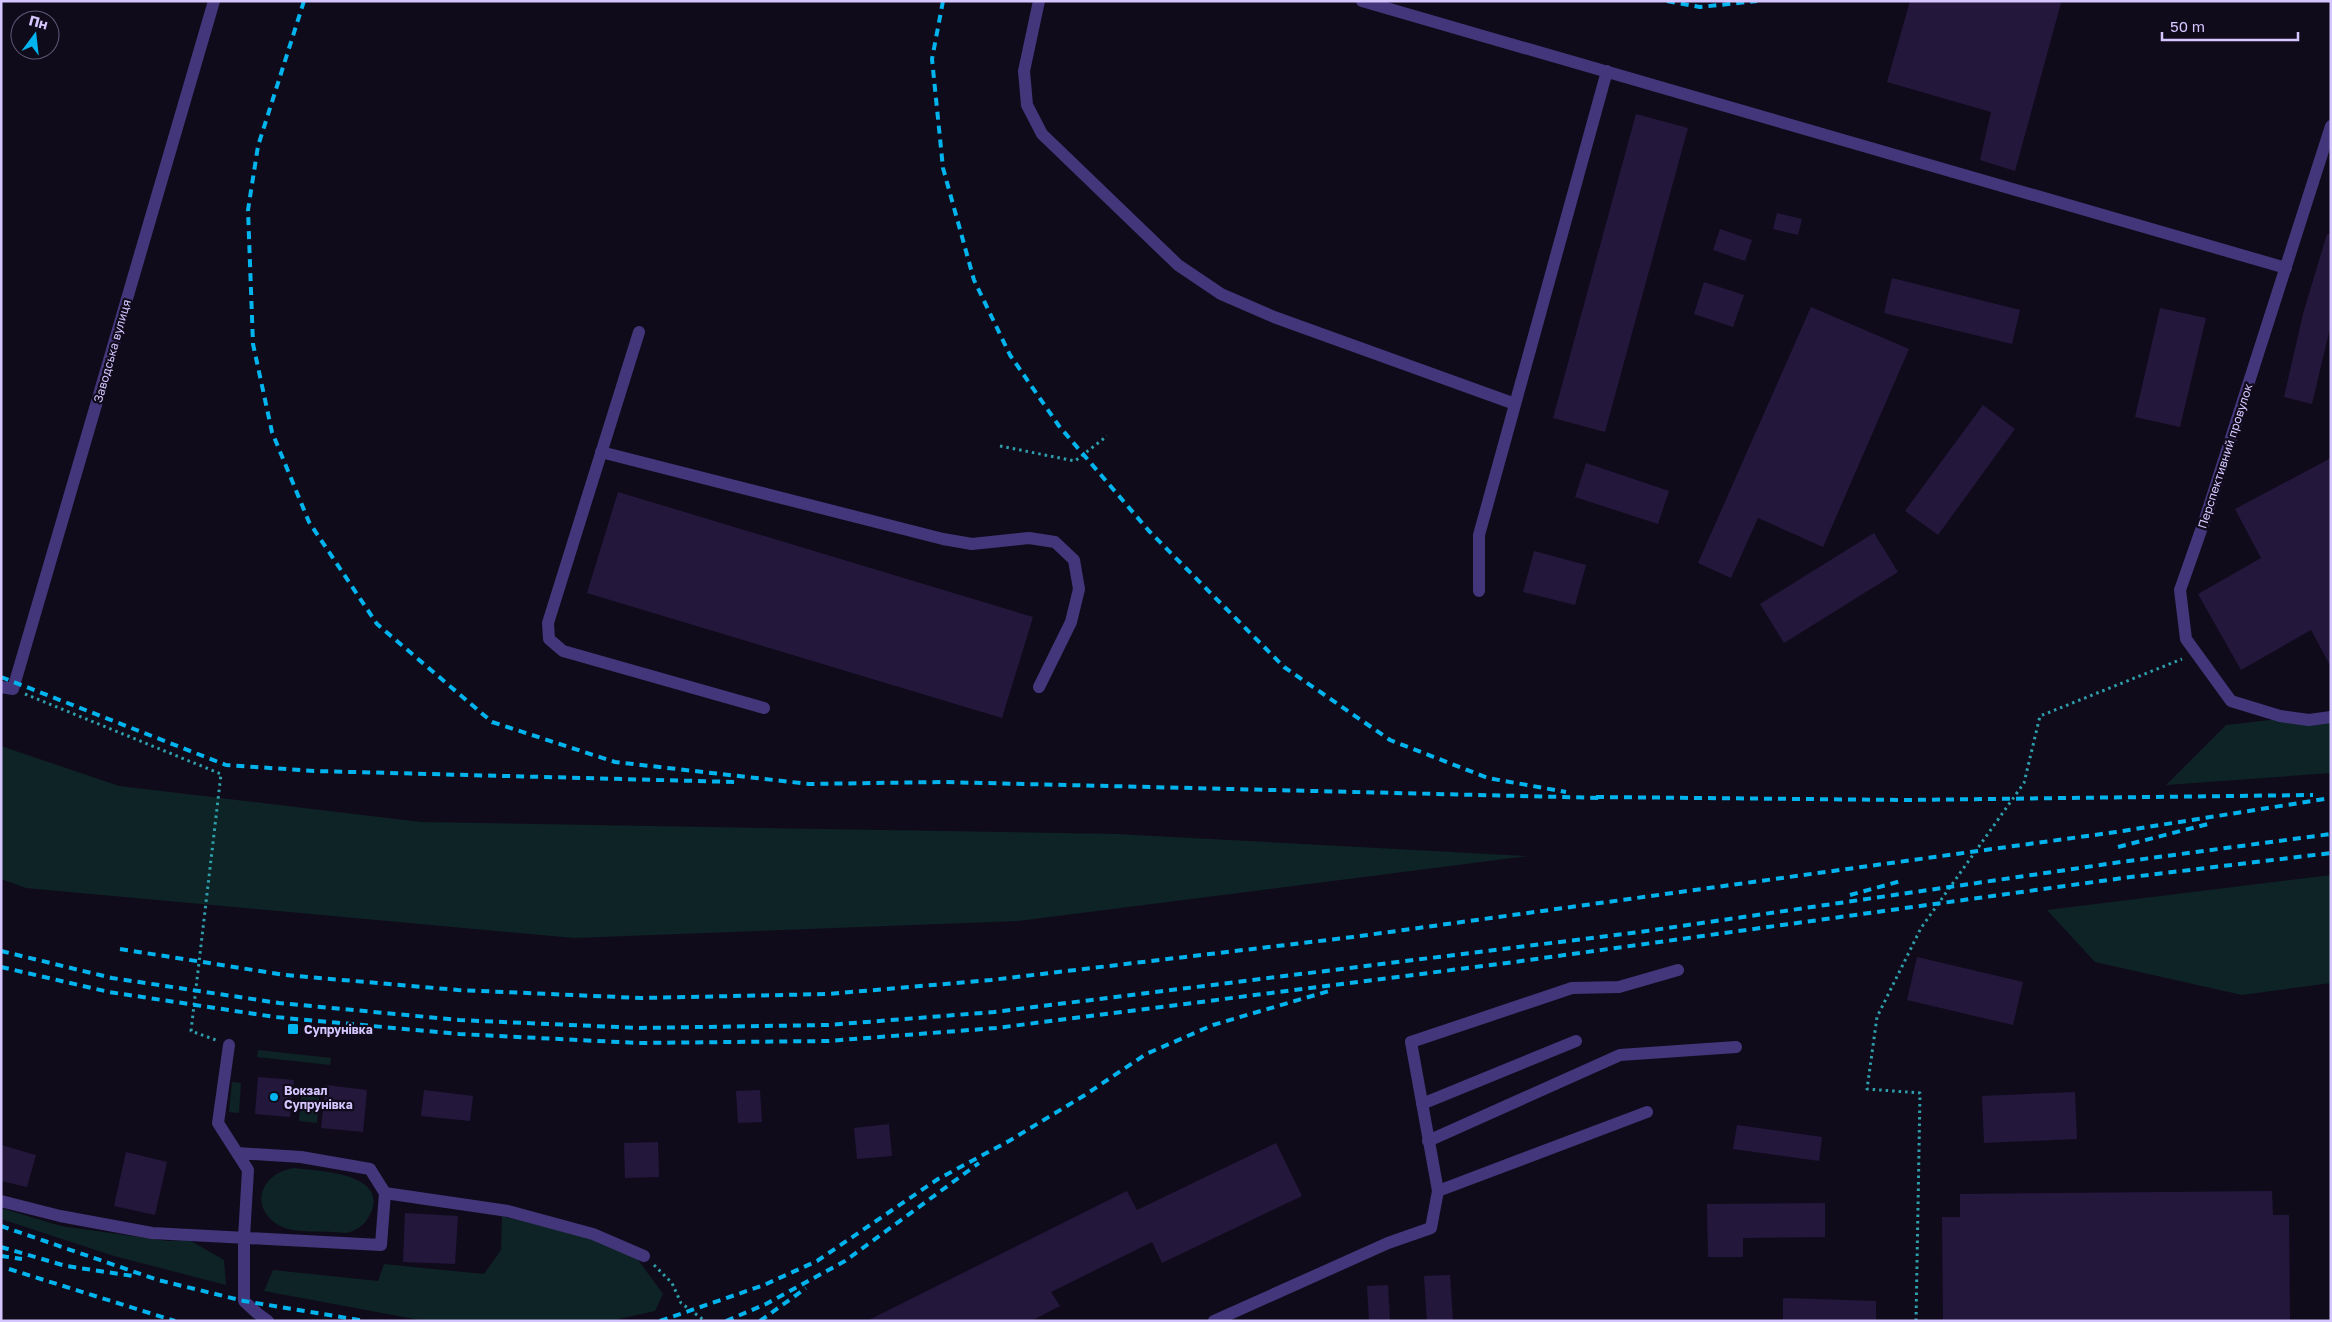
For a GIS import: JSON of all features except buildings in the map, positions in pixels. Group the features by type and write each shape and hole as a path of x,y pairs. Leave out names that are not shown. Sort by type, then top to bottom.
{"street":[{"name":"Заводська вулиця","path":"7,688 214,1"},
{"path":"1039,1 1024,71 1027,105 1042,134 1178,265 1221,294 1274,317 1516,404"},
{"path":"1362,1 2286,268"},
{"path":"1479,591 1480,535 1607,71"},
{"name":"Перспективний провулок","path":"2331,126 2206,516 2180,590 2186,639 2231,701 2280,716 2309,720 2331,717"},
{"path":"639,332 548,623 549,639 563,651 764,708"},
{"path":"601,452 943,539 972,544 1029,538 1055,542 1074,560 1079,589 1071,622 1039,687"},
{"path":"1214,1321 1388,1243 1431,1228 1438,1191 1410,1042 1572,988 1619,987 1678,970"},
{"path":"1422,1104 1576,1041"},
{"path":"229,1045 218,1123 248,1170 244,1237 244,1301 268,1321"},
{"path":"1428,1141 1620,1055 1736,1047"},
{"path":"1438,1191 1646,1112"},
{"path":"1,1201 60,1216 152,1233 381,1245 385,1193 370,1169 301,1157 237,1153"},
{"path":"385,1193 508,1211 593,1234 644,1256"}],"path":[{"path":"1000,446 1075,461 1107,436"},
{"path":"1916,1321 1920,1093 1866,1089 1877,1017 1921,928 2024,783 2040,716 2197,653"},
{"path":"7,688 221,774 191,1030 229,1045"},
{"path":"644,1256 672,1283 680,1303 705,1321"}],"green space":[{"path":"2331,713 2331,773 2166,785 2226,725"},
{"path":"1,746 119,786 421,822 1116,834 1528,856 1018,921 574,938 26,888 1,879"},
{"path":"2331,875 2331,983 2242,995 2095,962 2047,910"},
{"path":"258,1050 331,1058 330,1065 257,1057"},
{"path":"232,1082 241,1083 239,1113 229,1112"},
{"path":"302,1087 320,1088 317,1123 299,1121"},
{"path":"294,1168 332,1173 359,1181 368,1188 373,1197 372,1210 368,1219 356,1230 347,1233 291,1230 273,1222 266,1214 262,1204 265,1186 281,1172"},
{"path":"1,1208 61,1226 168,1241 189,1240 224,1260 226,1285 114,1256 1,1219"},
{"path":"502,1216 586,1237 636,1257 663,1294 655,1311 610,1321 425,1321 264,1291 273,1270 378,1281 384,1264 484,1274 501,1250"}],"railway":[{"path":"304,1 258,146 248,210 253,344 272,432 309,522 377,624 492,722 615,762 809,784 942,782 1603,798"},
{"path":"943,1 932,59 943,168 974,280 1010,355 1059,426 1149,531 1284,667 1390,740 1488,778 1566,792"},
{"path":"1667,1 1700,7 1757,1"},
{"path":"1,677 226,765 314,771 736,782"},
{"path":"1596,797 1904,800 2313,795"},
{"path":"120,949 285,975 458,990 641,998 828,994 991,980 1353,937 2116,832 2331,798"},
{"path":"2118,847 2208,824"},
{"path":"1,951 112,978 279,1003 459,1020 639,1028 828,1025 994,1012 1640,932 2121,862 2331,834"},
{"path":"1,967 109,992 275,1017 459,1034 638,1043 828,1041 996,1028 1507,963 2123,878 2331,853"},
{"path":"1850,895 1901,881"},
{"path":"660,1321 764,1285 817,1261 938,1179 1009,1141 1085,1095 1146,1054 1213,1025 1329,991"},
{"path":"726,1321 766,1304 845,1261 979,1163"},
{"path":"1,1226 158,1280 244,1301 365,1321"},
{"path":"1,1247 66,1266 133,1276"},
{"path":"1,1256 22,1259"},
{"path":"9,1269 175,1321"},
{"path":"760,1321 806,1288"}],"place":[{"name":"Супрунівка","path":"293,1029"},
{"name":"Вокзал Супрунівка","path":"274,1097"}]}
